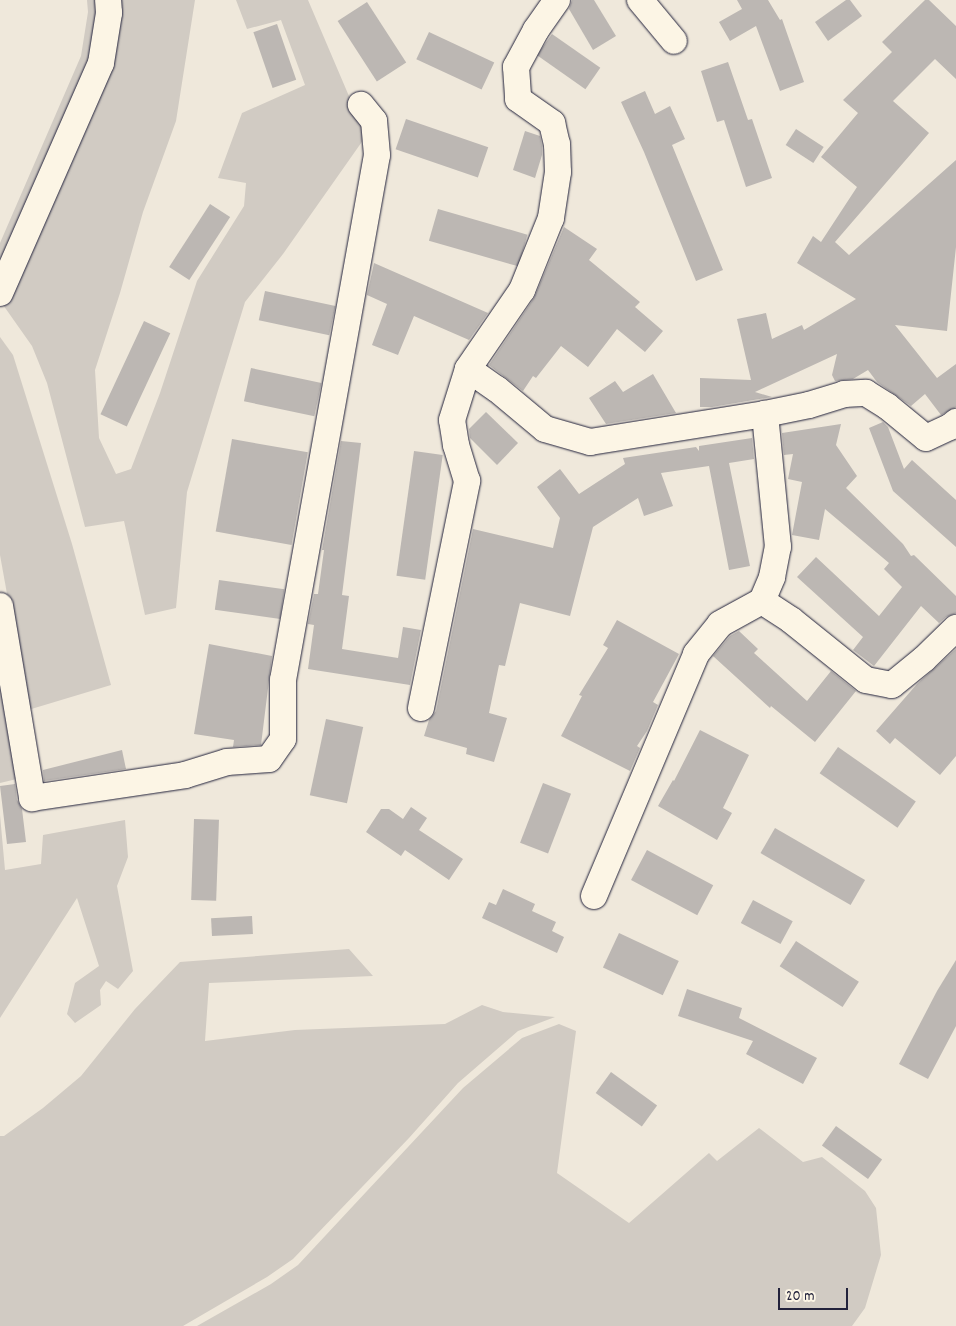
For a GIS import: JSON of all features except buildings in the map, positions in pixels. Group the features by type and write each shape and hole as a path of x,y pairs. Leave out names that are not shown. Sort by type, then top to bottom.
{"street":[{"path":"0,293 101,63 109,13 108,0"},
{"path":"421,708 467,480 456,445 452,420 468,369 522,290 551,218 558,172 558,144 552,124 518,99 516,67 536,30 557,0"},
{"path":"640,0 674,41"},
{"path":"0,606 32,798 185,775 227,762 270,759 283,739 283,680 377,155 374,121 361,105"},
{"path":"468,369 497,389 545,429 590,442 765,414 809,405 844,394 866,393 887,406 926,438 950,427 956,422"},
{"path":"594,896 696,654 720,624 762,601 772,577 778,547 765,414"},
{"path":"762,601 790,620 866,680 892,685 924,660 956,628"}],"shaded area":[{"path":"87,0 103,0 90,68 0,272 0,243 81,56 88,12"},
{"path":"118,0 195,0 176,121 143,212 120,293 95,370 99,438 116,474 131,469 160,393 197,281 244,206 246,183 218,178 242,113 305,85 281,20 247,29 236,0 308,0 366,136 283,254 245,302 187,492 176,608 145,615 124,521 85,527 47,383 32,346 1,302"},
{"path":"0,337 13,355 72,544 111,685 28,710 0,555"},
{"path":"0,647 21,778 0,783"},
{"path":"0,815 5,870 41,864 43,835 125,820 128,857 117,886 133,971 118,989 106,981 100,990 101,1005 75,1023 67,1014 75,983 99,966 77,898 0,1018"},
{"path":"349,949 373,976 209,983 205,1041 295,1030 445,1024 482,1005 503,1012 555,1017 518,1031 458,1083 409,1138 293,1259 267,1277 183,1326 0,1326 0,1136 4,1136 43,1108 81,1076 135,1009 180,962"},
{"path":"559,1024 576,1031 557,1173 629,1223 709,1153 717,1161 759,1128 803,1162 822,1157 865,1191 876,1208 881,1255 865,1308 852,1326 197,1326 271,1284 298,1265 463,1088 522,1038"}]}
